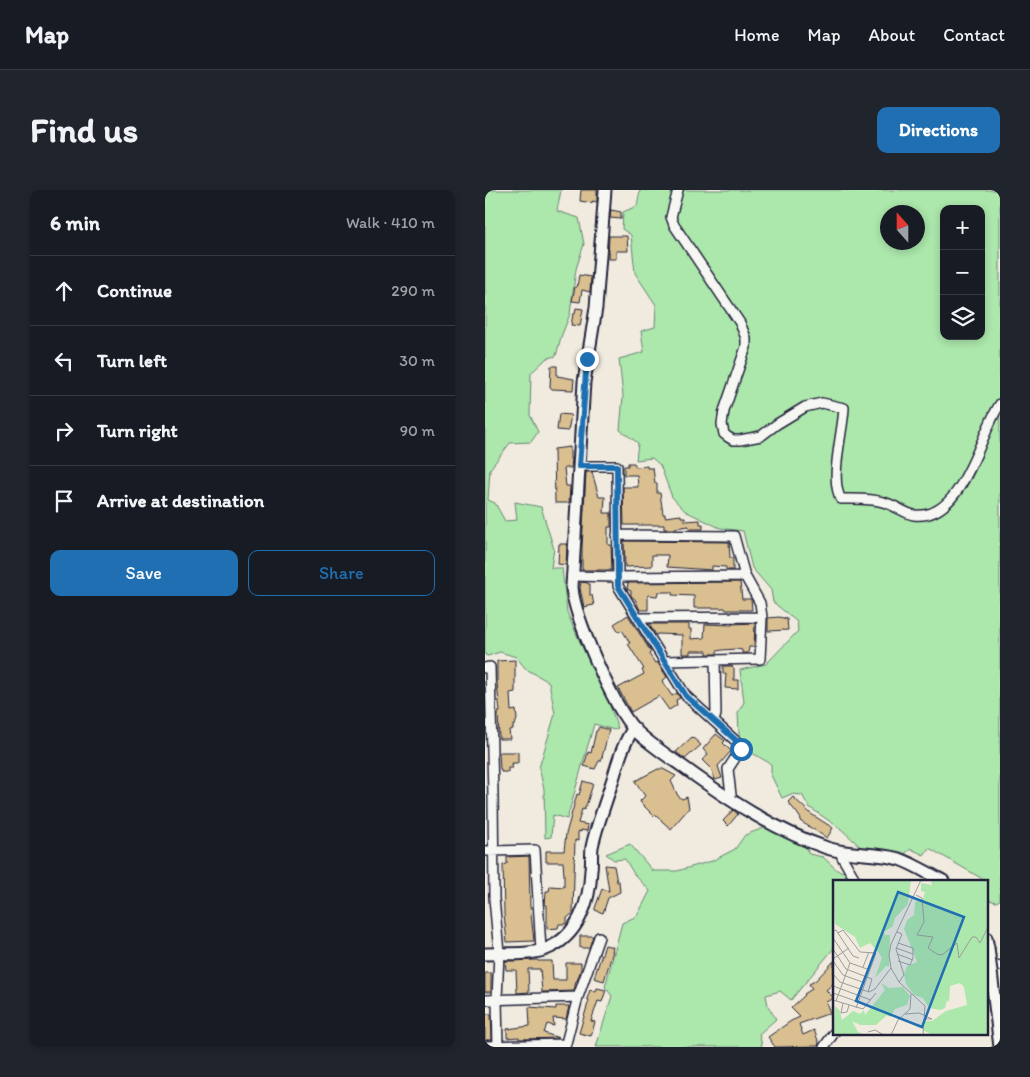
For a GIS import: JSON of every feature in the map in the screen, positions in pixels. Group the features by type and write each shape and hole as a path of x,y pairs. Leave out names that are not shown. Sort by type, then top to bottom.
{"street":[{"path":"605,190 596,308 584,382 572,576 573,599 589,643 617,702 634,728 667,755 744,809 804,839 841,852 899,859 941,880"},
{"path":"678,190 671,216 674,225 740,323 746,338 746,346 724,411 722,424 728,438 740,440 761,436 805,407 822,403 844,408 836,470 837,492 841,499 881,501 897,506 912,515 925,515 934,512 949,502 960,487 1000,404"},
{"path":"579,466 617,466 618,586 686,696 739,743 741,749 728,769 731,795 728,799"},
{"path":"617,535 734,536 745,576 760,603 762,617 761,659 664,661"},
{"path":"572,576 745,576"},
{"path":"639,618 762,617"},
{"path":"714,721 716,714 715,660"},
{"path":"485,668 489,667 489,898 499,953 497,999 498,1046"},
{"path":"485,954 525,953 541,950 559,941 571,930 581,916 588,896 592,848 601,814 626,739 634,728"},
{"path":"489,851 535,850 541,950"},
{"path":"841,852 854,880"},
{"path":"485,1046 565,1045 578,997 599,936"},
{"path":"987,943 996,988 1000,1047"},
{"path":"485,1000 578,997"},
{"path":"824,1047 833,1034"}],"green space":[{"path":"485,190 561,190 557,211 579,218 584,244 576,269 570,314 556,356 547,358 531,373 530,415 538,432 531,442 510,443 490,469 488,500 495,503 505,521 517,520 515,502 541,507 554,549 551,568 562,568 567,612 607,698 618,728 614,730 594,724 567,819 553,815 551,837 545,838 544,789 539,768 555,714 549,682 526,669 516,657 500,652 488,656 485,655"},
{"path":"640,190 1000,190 1000,900 996,902 987,899 987,880 929,848 924,855 911,849 903,855 864,850 841,829 809,807 802,795 791,794 782,798 771,775 771,764 747,750 739,734 738,713 744,702 740,670 766,664 798,631 797,622 773,602 771,590 752,568 743,531 720,528 685,511 672,497 660,465 652,458 636,460 638,443 620,430 623,396 619,359 644,352 641,331 655,327 656,305 635,273 631,235 622,229 623,212 637,206"},
{"path":"769,826 805,845 809,854 823,857 837,870 845,872 848,880 833,880 833,949 791,1000 780,991 766,995 768,1006 776,1019 759,1034 761,1047 596,1047 612,996 605,987 622,923 637,916 650,891 634,874 625,859 614,860 606,854 630,844 653,871 677,871 712,861 735,849 745,835"}],"building":[{"path":"581,190 597,190 597,202 580,201"},
{"path":"611,210 621,212 621,219 610,218"},
{"path":"609,236 627,236 628,251 616,251 616,259 608,259"},
{"path":"579,275 591,277 590,292 582,290 580,302 572,301"},
{"path":"576,308 583,309 580,326 571,325"},
{"path":"551,366 557,366 557,376 574,379 573,390 552,389 550,387"},
{"path":"559,414 571,415 568,431 557,430"},
{"path":"570,447 571,468 564,468 566,486 570,486 569,503 555,503 554,449"},
{"path":"628,463 634,463 636,467 647,466 647,468 653,468 655,483 657,483 657,493 660,493 665,517 681,515 681,517 685,517 685,521 700,520 700,524 703,524 703,529 689,529 689,526 664,529 664,525 624,525 623,487 638,487 637,475 624,475 624,466 628,466"},
{"path":"586,472 592,472 599,497 605,497 604,513 611,513 611,527 608,527 608,545 611,545 612,570 582,570"},
{"path":"624,541 729,542 730,558 733,558 733,570 726,570 726,567 712,566 712,570 667,567 668,555 652,555 652,566 625,567"},
{"path":"559,544 567,545 566,565 558,564"},
{"path":"581,582 590,584 590,596 592,595 594,605 584,607 580,588"},
{"path":"740,582 742,599 751,599 752,610 694,608 694,596 672,595 672,592 658,592 657,596 648,595 648,610 640,610 635,599 631,596 631,591 627,589 628,583"},
{"path":"628,615 651,652 649,654 667,677 662,681 672,696 677,693 680,698 676,700 677,705 669,710 659,696 631,712 618,688 644,674 642,670 644,669 628,644 630,643 622,630 619,632 614,624"},
{"path":"779,617 787,619 788,630 768,631 768,618"},
{"path":"755,623 754,647 749,647 748,653 742,653 742,650 736,649 717,651 717,654 707,654 707,651 690,651 690,654 682,654 682,635 656,635 649,624 689,624 691,639 704,638 705,624 732,625"},
{"path":"515,660 515,692 510,693 511,711 516,710 517,719 513,729 509,730 510,739 499,739 498,712 500,712 497,661"},
{"path":"723,666 732,666 734,668 734,680 738,680 738,689 725,688 726,674 723,674"},
{"path":"599,727 609,730 601,761 599,761 595,769 584,766 588,752 591,753 596,731"},
{"path":"716,734 725,741 723,743 731,751 718,766 722,778 715,780 712,770 702,760 708,755 703,749"},
{"path":"692,737 701,745 685,759 676,752"},
{"path":"499,752 518,752 518,763 511,763 512,768 508,768 508,772 501,772"},
{"path":"658,769 663,769 676,776 671,781 678,796 682,799 687,797 689,808 671,829 641,803 640,801 645,796 635,781"},
{"path":"583,781 593,784 578,823 588,825 587,831 578,831 578,841 575,840 573,913 567,918 567,924 559,924 558,928 547,929 546,891 549,891 550,886 564,887 564,875 563,862 546,862 546,851 564,851 566,834 577,794 579,795"},
{"path":"793,797 811,814 833,828 827,838 800,821 801,819 788,802"},
{"path":"733,810 738,814 728,826 723,821"},
{"path":"529,856 530,906 534,941 507,942 504,914 503,865 507,864 507,857"},
{"path":"605,865 614,866 620,892 608,898 603,913 595,910 595,908 602,889 609,891"},
{"path":"580,936 593,936 589,948 580,948"},
{"path":"605,945 613,947 613,951 604,981 594,978"},
{"path":"505,961 552,961 553,980 566,980 566,963 581,963 574,991 542,992 540,969 528,969 529,992 517,993 516,970 506,970"},
{"path":"833,962 833,984 826,990 833,997 826,1002 830,1013 799,1024 803,1035 814,1030 819,1043 818,1046 775,1047 768,1037 800,1017 791,1008 804,994 812,989 809,984 815,981"},
{"path":"485,973 491,973 491,992 485,992"},
{"path":"597,988 606,990 602,1002 598,1001 591,1021 595,1022 591,1036 579,1033 589,1000 587,999 590,990 596,992"},
{"path":"556,1006 569,1006 566,1019 553,1018 554,1026 547,1024 544,1033 559,1038 507,1038 507,1029 530,1026 529,1007 556,1009"},
{"path":"485,1014 491,1014 492,1040 485,1040"}],"route":[{"path":"587,359 579,466 617,466 618,586 686,696 739,743 741,749"}]}
